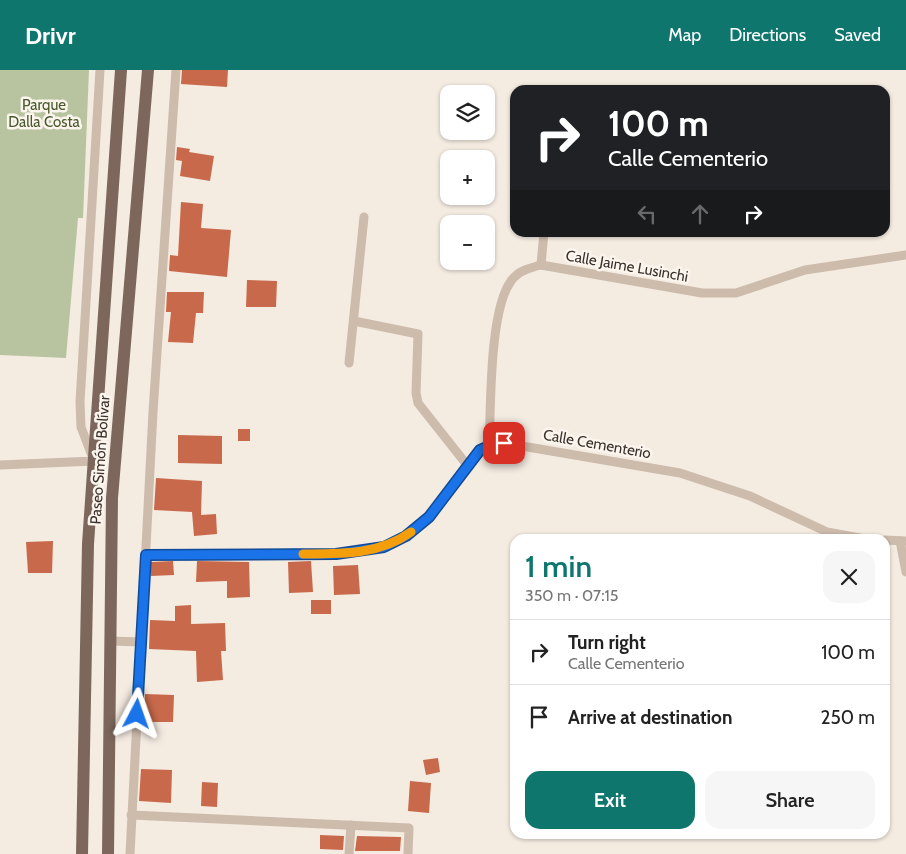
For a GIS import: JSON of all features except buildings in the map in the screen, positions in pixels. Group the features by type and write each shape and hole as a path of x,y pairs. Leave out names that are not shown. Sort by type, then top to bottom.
{"main road":[{"name":"Paseo Simón Bolívar","path":"82,854 88,544 121,70"},
{"name":"Paseo Simón Bolívar","path":"108,854 110,543 115,460 148,70"},
{"path":"94,461 115,460"}],"street":[{"name":"Paseo Simón Bolívar","path":"94,461 84,439 80,417 91,194 100,70"},
{"path":"130,854 146,555 176,70"},
{"path":"349,363 364,217"},
{"path":"146,555 336,554 375,550 400,539 424,522 437,508 467,465 480,450 489,446 494,342 506,289 516,275 541,265 544,237"},
{"name":"Calle Jaime Lusinchi","path":"541,265 702,293 726,294 805,270 906,255"},
{"path":"354,321 418,334 416,393 418,403 467,465"},
{"name":"Calle Cementerio","path":"489,446 518,444 680,473 756,499 826,532 837,534"},
{"path":"0,465 94,461"},
{"path":"890,540 903,541 906,570"},
{"path":"110,641 141,642"},
{"path":"131,815 409,828 408,854"},
{"path":"349,854 351,825"}],"green space":[{"name":"Parque Dalla Costa","path":"0,70 89,70 83,218 78,218 66,358 0,355"}],"slow traffic":[{"path":"303,554 336,554 375,550 411,532"}],"route":[{"path":"137,714 146,555 336,554 375,550 406,536 429,517 480,450 504,443"}]}
